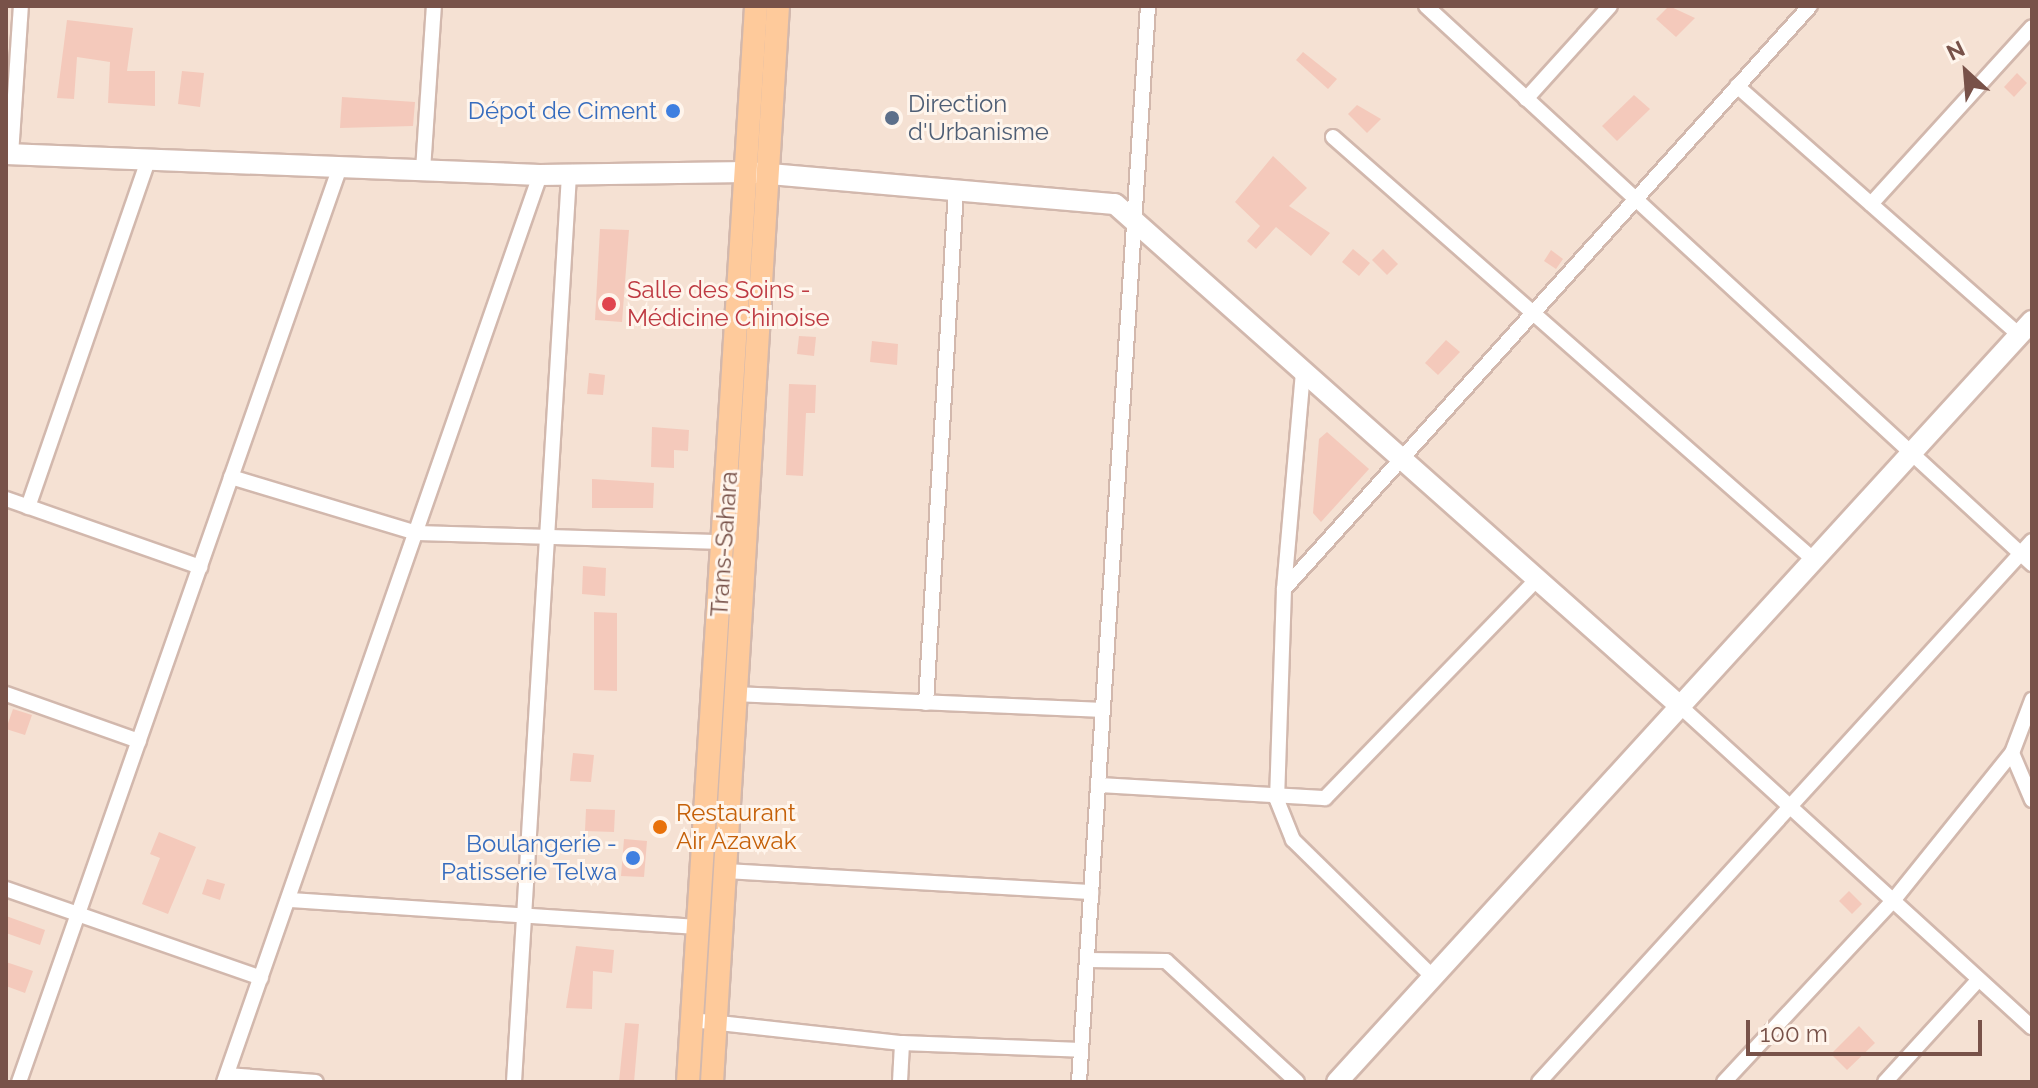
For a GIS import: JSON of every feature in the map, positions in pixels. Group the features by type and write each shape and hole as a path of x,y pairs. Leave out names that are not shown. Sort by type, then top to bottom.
{"main road":[{"name":"Trans-Sahara","path":"712,1082 735,694 758,174 756,6"},
{"name":"Trans-Sahara","path":"688,1082 725,542 758,174 778,6"}],"street":[{"path":"21,6 8,155 540,175 758,174 1115,204 1681,707 2032,1027"},
{"path":"423,170 434,6"},
{"path":"1079,1082 1148,6"},
{"path":"1426,6 2027,558"},
{"path":"1526,99 1610,6"},
{"path":"1284,589 1810,6"},
{"path":"1871,204 2032,27"},
{"path":"1337,1082 2026,328 1871,204 1737,86"},
{"path":"1333,137 1531,315 1814,560"},
{"path":"28,507 148,160"},
{"path":"19,1082 340,167"},
{"path":"514,1082 569,174"},
{"path":"316,1082 225,1078 290,900 540,175"},
{"path":"926,703 956,189"},
{"path":"1303,372 1284,589 1277,800 1293,840 1433,977"},
{"path":"231,477 416,533 725,542"},
{"path":"6,499 200,567"},
{"path":"1539,1082 1790,807 2027,558 2032,541"},
{"path":"1098,785 1277,800 1325,798 1537,579"},
{"path":"6,694 139,741"},
{"path":"735,694 1103,710"},
{"path":"1724,1082 1892,902 2012,753 2032,700"},
{"path":"2012,753 2032,800"},
{"path":"724,871 1091,892"},
{"path":"6,889 261,978"},
{"path":"290,900 698,927"},
{"path":"1087,960 1166,961 1297,1082"},
{"path":"1885,1082 1979,979"},
{"path":"692,1020 902,1043 1081,1050"},
{"path":"900,1082 902,1043"}],"shaded area":[{"path":"6,6 2032,6 2032,1082 6,1082"}],"building":[{"path":"1669,6 1695,18 1676,37 1656,19"},
{"path":"67,20 133,28 127,71 155,71 155,106 108,103 110,62 77,57 74,99 57,98"},
{"path":"1303,52 1337,79 1328,89 1296,60"},
{"path":"182,71 204,73 200,107 178,104"},
{"path":"2017,73 2027,83 2014,97 2004,87"},
{"path":"1634,95 1650,109 1617,141 1602,126"},
{"path":"342,97 415,102 413,126 340,128"},
{"path":"1357,105 1381,119 1367,133 1348,114"},
{"path":"1273,156 1307,188 1289,206 1330,233 1311,256 1276,227 1256,249 1247,241 1260,226 1235,202"},
{"path":"600,229 629,230 622,322 595,320"},
{"path":"1353,249 1370,263 1359,276 1342,262"},
{"path":"1383,249 1398,264 1387,275 1372,260"},
{"path":"1551,250 1563,259 1556,269 1544,261"},
{"path":"799,336 816,337 814,356 797,354"},
{"path":"1446,340 1460,352 1438,375 1425,363"},
{"path":"872,341 898,344 897,365 870,362"},
{"path":"589,373 605,375 603,395 587,394"},
{"path":"789,384 816,385 815,413 806,413 803,476 786,475"},
{"path":"652,427 689,430 688,451 674,450 674,468 651,467"},
{"path":"1327,432 1369,469 1321,522 1313,513 1319,439"},
{"path":"592,479 654,483 653,508 592,508"},
{"path":"583,566 606,568 605,596 582,594"},
{"path":"594,612 617,613 617,691 594,690"},
{"path":"13,709 32,715 25,735 6,729"},
{"path":"573,753 594,755 591,782 570,781"},
{"path":"586,809 615,810 614,832 585,831"},
{"path":"159,832 196,847 168,914 142,904 160,858 150,854"},
{"path":"624,839 647,841 644,877 621,876"},
{"path":"207,879 225,884 220,900 202,894"},
{"path":"1849,891 1862,904 1852,914 1839,901"},
{"path":"6,916 45,930 40,945 6,933"},
{"path":"576,946 614,950 612,973 593,971 592,1009 566,1008"},
{"path":"6,962 33,971 25,993 6,986"},
{"path":"625,1023 639,1024 634,1082 619,1082"},
{"path":"1859,1026 1875,1043 1847,1070 1831,1054"}],"place":[{"name":"Dépot de Ciment","path":"673,111"},
{"name":"Direction d'Urbanisme","path":"892,118"},
{"name":"Salle des Soins - Médicine Chinoise","path":"609,304"},
{"name":"Restaurant Air Azawak","path":"660,827"},
{"name":"Boulangerie - Patisserie Telwa","path":"633,858"}]}
